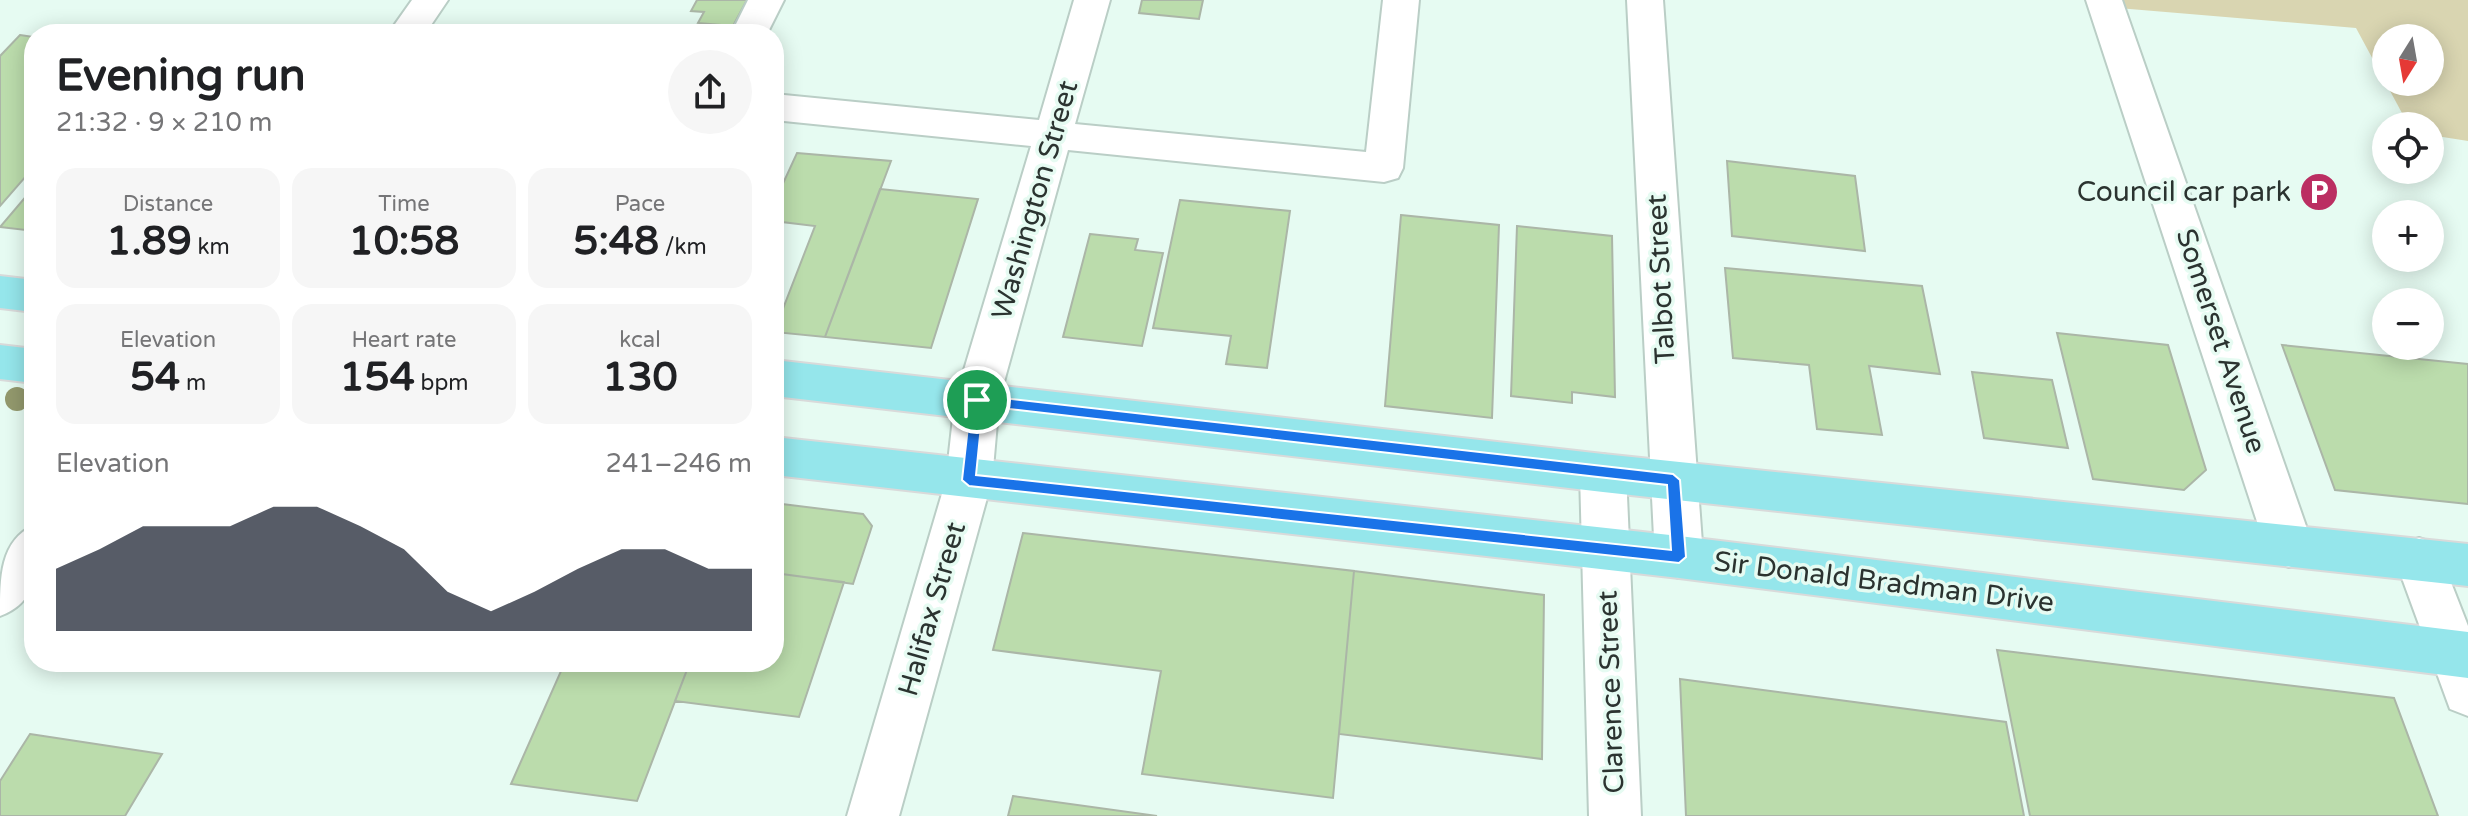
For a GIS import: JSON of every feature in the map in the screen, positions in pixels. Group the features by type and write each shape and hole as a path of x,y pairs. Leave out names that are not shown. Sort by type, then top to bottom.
{"main road":[{"path":"0,292 24,295"},
{"path":"0,362 24,365"},
{"path":"784,379 1603,473 2468,565"},
{"name":"Sir Donald Bradman Drive","path":"784,457 1679,557 2463,667"}],"street":[{"path":"413,24 430,0"},
{"path":"754,24 766,0"},
{"name":"Washington Street","path":"977,400 1092,0"},
{"path":"784,108 1384,168 1401,0"},
{"name":"Talbot Street","path":"1645,0 1679,557"},
{"name":"Somerset Avenue","path":"2104,0 2289,546"},
{"name":"Halifax Street","path":"873,816 969,480 977,400"},
{"name":"Clarence Street","path":"1603,473 1615,816"},
{"path":"2419,559 2463,667"},
{"path":"0,594 24,560"}],"shaded area":[{"path":"2104,0 2468,0 2468,141 2444,137 2444,112 2401,112 2393,96 2444,96 2444,24 2372,24 2372,58 2356,28 2106,7"}],"building":[{"path":"697,0 747,0 734,24 698,23 704,12 691,11"},
{"path":"1142,0 1203,0 1199,19 1139,13"},
{"path":"20,35 24,36 24,178 0,206 0,56"},
{"path":"797,153 891,161 825,337 784,333 784,306 815,226 784,222 784,181"},
{"path":"1727,161 1855,176 1865,251 1732,236"},
{"path":"880,189 978,199 931,348 825,337"},
{"path":"24,199 24,230 0,227"},
{"path":"1180,200 1290,211 1267,368 1226,364 1231,336 1153,328"},
{"path":"1401,215 1499,225 1492,418 1385,406"},
{"path":"1517,226 1612,236 1615,397 1572,392 1572,403 1511,396"},
{"path":"1090,234 1138,239 1135,250 1163,253 1142,346 1063,337"},
{"path":"1725,268 1922,286 1940,374 1869,366 1882,435 1817,429 1809,365 1733,358"},
{"path":"2057,333 2168,345 2206,470 2184,490 2093,479"},
{"path":"2282,345 2372,354 2372,360 2468,364 2468,504 2335,490"},
{"path":"1972,372 2052,380 2068,448 1984,438"},
{"path":"784,504 863,514 872,526 853,584 784,574"},
{"path":"1023,533 1354,571 1333,798 1142,774 1161,671 993,650"},
{"path":"1354,571 1544,595 1542,759 1339,734"},
{"path":"784,574 844,582 799,717 675,701 686,672 784,672"},
{"path":"1997,650 2394,698 2438,816 2030,816"},
{"path":"561,672 686,672 637,801 511,784"},
{"path":"1680,679 2006,722 2024,816 1686,816"},
{"path":"30,734 162,754 125,816 0,816 0,781"},
{"path":"1013,796 1157,816 1008,816"}],"place":[{"name":"Council car park","path":"2319,192"}],"route":[{"path":"977,400 1673,480 1679,557 969,480 977,400"}]}
